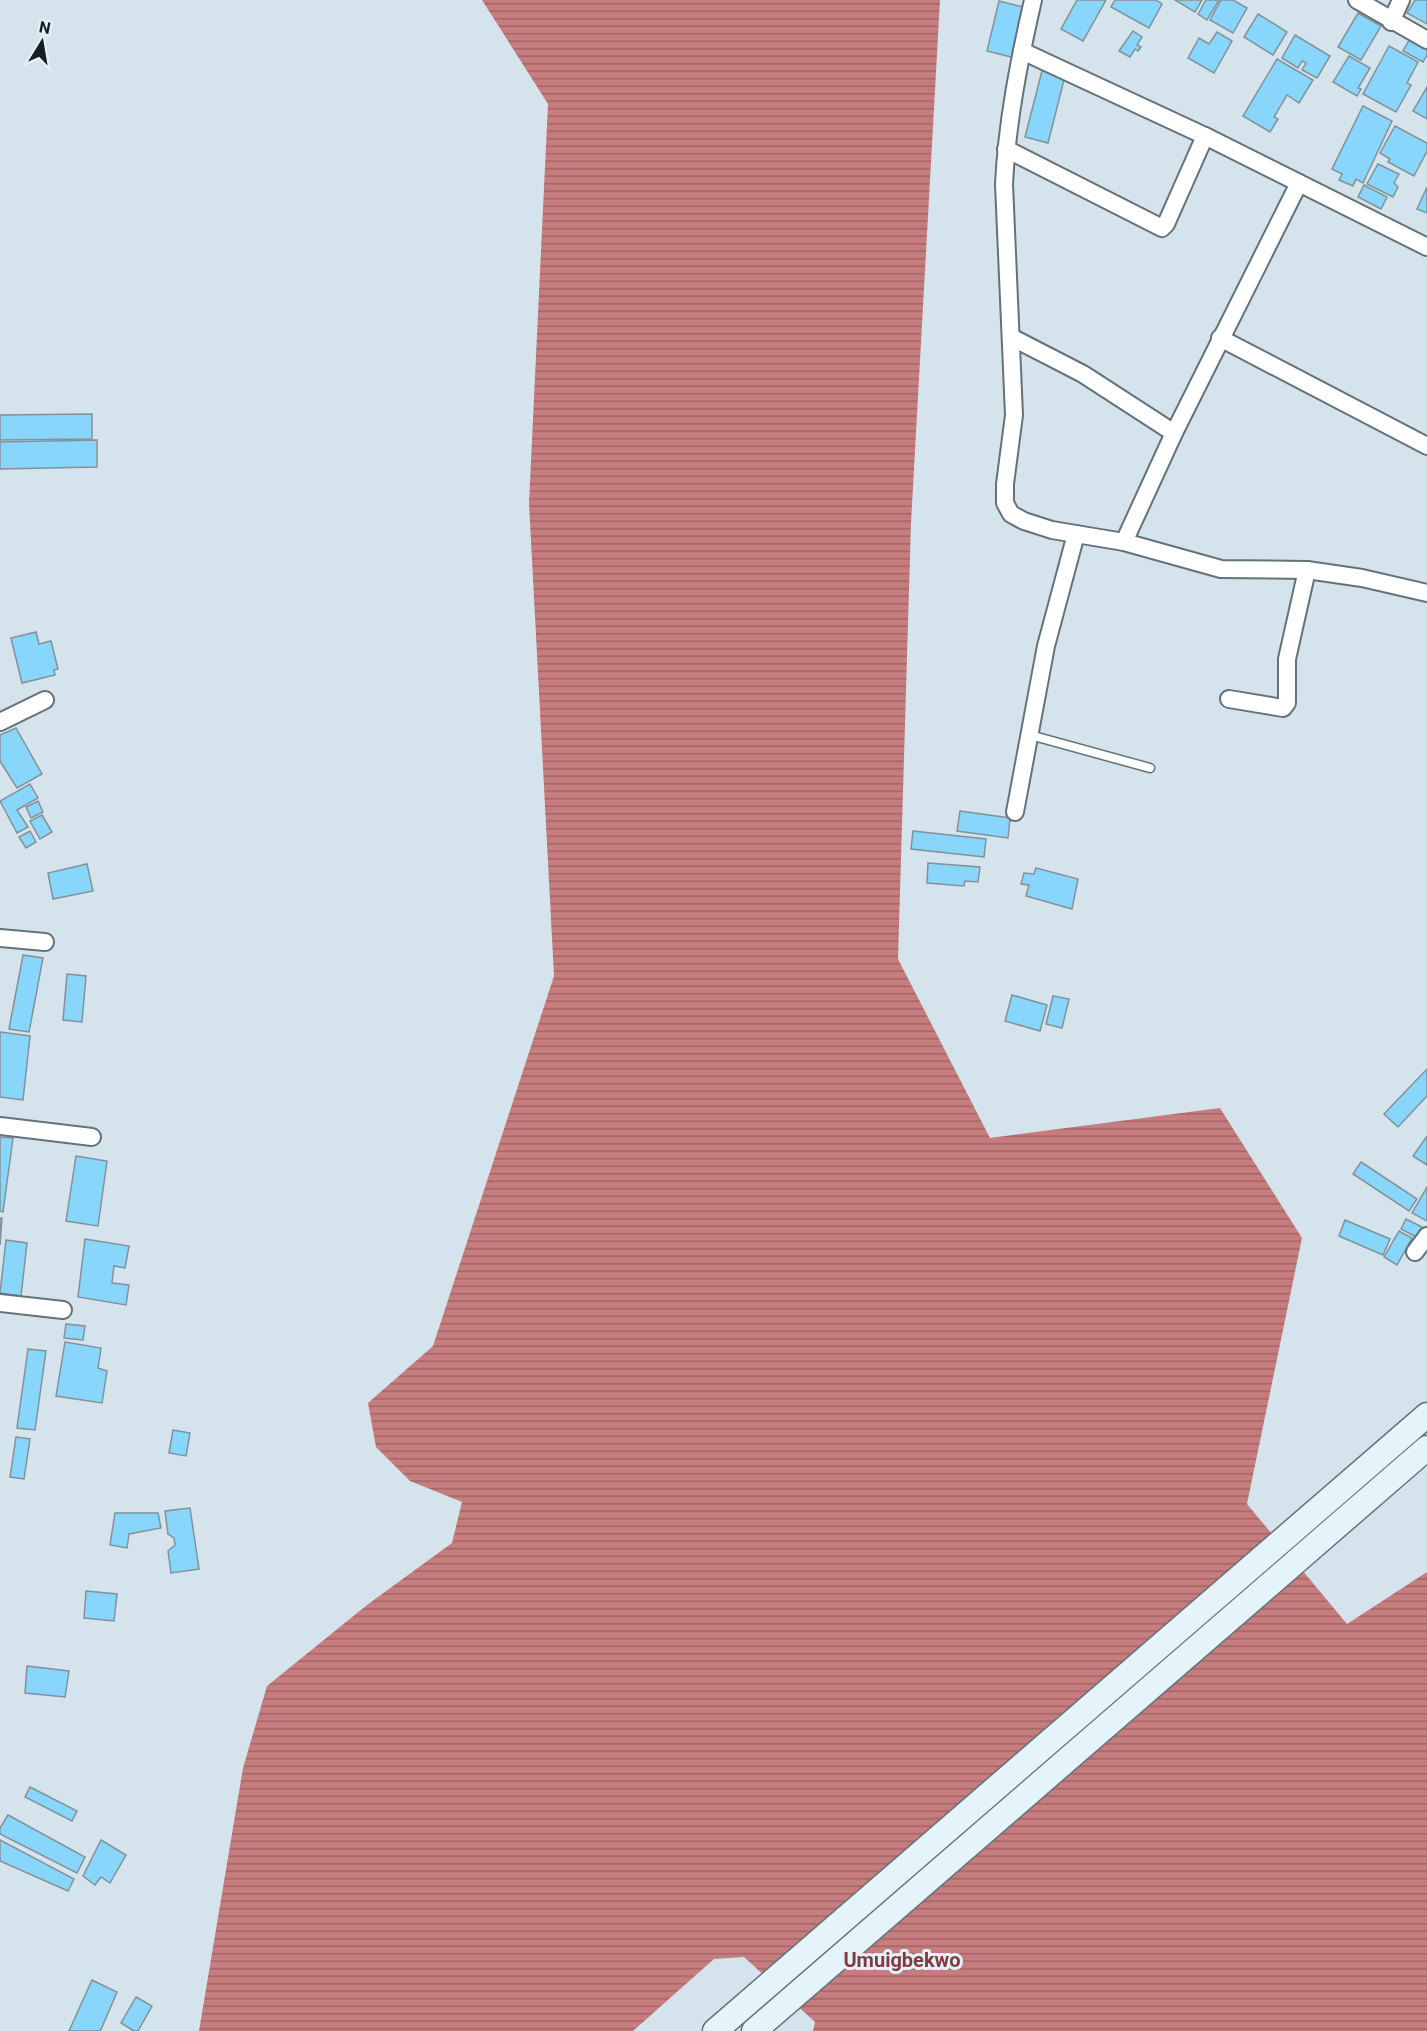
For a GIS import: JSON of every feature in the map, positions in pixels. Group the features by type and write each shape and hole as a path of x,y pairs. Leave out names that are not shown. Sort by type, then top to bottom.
{"main road":[{"path":"715,2031 1427,1415"},
{"path":"754,2031 1427,1448"}],"street":[{"path":"1033,0 1006,149 1004,184 1014,415 1005,484 1005,503 1011,514 1024,521 1076,534 1124,542 1221,569 1307,570 1362,578 1427,592"},
{"path":"1358,0 1391,22 1427,40"},
{"path":"1391,22 1401,0"},
{"path":"1022,51 1205,136 1427,247"},
{"path":"1006,149 1162,228 1166,224 1205,136"},
{"path":"1124,542 1220,338 1299,183"},
{"path":"1012,338 1083,374 1174,433"},
{"path":"1220,338 1427,446"},
{"path":"1015,812 1046,646 1076,534"},
{"path":"1229,699 1283,708 1287,703 1287,659 1307,570"},
{"path":"0,722 45,700"},
{"path":"0,938 45,942"},
{"path":"0,1126 92,1137"},
{"path":"1415,1252 1427,1236"},
{"path":"0,1303 63,1310"}],"lane":[{"path":"1030,735 1150,768"}],"shaded area":[{"path":"482,0 940,0 911,523 898,959 990,1138 1220,1108 1302,1238 1247,1504 1347,1624 1427,1572 1427,2031 813,2031 815,2022 744,1957 714,1959 633,2031 199,2031 243,1768 267,1686 367,1605 452,1543 462,1502 410,1481 376,1447 368,1403 433,1346 554,976 529,503 548,104"}],"building":[{"path":"1077,0 1106,0 1083,41 1061,29"},
{"path":"1115,0 1156,0 1162,4 1149,28 1111,7"},
{"path":"1175,0 1202,0 1195,12"},
{"path":"1206,0 1219,0 1207,20 1198,14"},
{"path":"1221,0 1233,0 1247,8 1233,33 1210,20"},
{"path":"1415,0 1427,0 1427,24 1407,13"},
{"path":"999,1 1027,8 1015,58 987,51"},
{"path":"1358,13 1381,26 1361,60 1338,47"},
{"path":"1258,14 1287,32 1273,55 1244,37"},
{"path":"1133,31 1142,37 1137,45 1141,47 1138,51 1135,49 1130,57 1119,51"},
{"path":"1217,32 1232,41 1214,73 1188,58 1199,38 1209,44"},
{"path":"1295,35 1330,56 1317,78 1302,70 1306,63 1302,61 1298,68 1282,58"},
{"path":"1411,37 1427,46 1427,55 1423,62 1403,51"},
{"path":"1389,46 1418,62 1407,83 1411,85 1396,112 1363,94"},
{"path":"1349,56 1370,68 1358,88 1361,89 1357,96 1333,82"},
{"path":"1277,59 1313,80 1299,103 1287,95 1274,117 1278,119 1270,132 1243,116"},
{"path":"1043,67 1066,72 1048,143 1025,137"},
{"path":"1427,87 1427,119 1413,111"},
{"path":"1363,106 1392,121 1363,183 1356,179 1353,186 1339,180 1342,174 1332,169"},
{"path":"1395,126 1427,143 1427,151 1414,176 1388,162 1390,159 1380,153"},
{"path":"1378,164 1399,174 1394,183 1398,187 1393,197 1367,184"},
{"path":"1364,185 1387,197 1381,209 1358,197"},
{"path":"1427,187 1427,213 1417,209"},
{"path":"92,414 92,439 0,440 0,415"},
{"path":"97,440 97,467 0,469 0,442"},
{"path":"36,632 39,644 51,641 58,669 54,670 55,675 22,683 11,638"},
{"path":"16,728 42,774 17,788 0,761 0,735"},
{"path":"30,784 38,798 17,810 28,827 17,833 0,801"},
{"path":"38,801 43,812 31,818 26,807"},
{"path":"960,811 1010,818 1008,838 957,831"},
{"path":"42,815 52,832 40,839 30,821"},
{"path":"30,831 36,842 26,848 19,837"},
{"path":"913,831 986,839 984,857 911,849"},
{"path":"928,863 980,867 978,882 965,881 964,886 927,883"},
{"path":"87,864 93,891 53,899 48,873"},
{"path":"1036,868 1078,879 1072,909 1026,896 1029,885 1021,884 1024,873 1034,874"},
{"path":"23,955 43,958 29,1032 9,1029"},
{"path":"67,974 86,976 82,1022 63,1020"},
{"path":"1012,995 1047,1005 1040,1031 1005,1021"},
{"path":"1053,996 1069,999 1062,1028 1046,1024"},
{"path":"0,1032 30,1036 23,1100 0,1097"},
{"path":"1427,1069 1427,1096 1398,1127 1384,1114"},
{"path":"1427,1136 1427,1165 1413,1156"},
{"path":"0,1137 13,1138 3,1212 0,1211"},
{"path":"76,1156 107,1161 98,1226 66,1221"},
{"path":"1361,1162 1417,1199 1409,1211 1353,1174"},
{"path":"1427,1187 1427,1221 1412,1213"},
{"path":"0,1218 2,1218 0,1245"},
{"path":"1406,1219 1422,1227 1416,1237 1401,1229"},
{"path":"1345,1220 1390,1239 1383,1255 1339,1236"},
{"path":"1399,1231 1412,1238 1397,1265 1384,1257"},
{"path":"85,1239 129,1246 125,1268 114,1266 112,1283 129,1285 126,1305 78,1297"},
{"path":"6,1240 27,1243 21,1296 0,1293"},
{"path":"66,1324 85,1326 83,1340 64,1338"},
{"path":"65,1342 101,1348 98,1368 107,1371 102,1403 56,1396"},
{"path":"28,1349 46,1351 35,1430 17,1428"},
{"path":"173,1430 190,1433 186,1456 169,1453"},
{"path":"16,1437 30,1439 24,1479 10,1477"},
{"path":"190,1508 199,1569 171,1573 168,1551 175,1545 174,1538 168,1534 165,1511"},
{"path":"115,1513 158,1513 161,1528 129,1534 127,1548 110,1545"},
{"path":"86,1591 117,1594 114,1621 84,1618"},
{"path":"27,1666 69,1671 65,1697 25,1693"},
{"path":"30,1787 77,1811 72,1821 25,1797"},
{"path":"8,1815 85,1857 77,1873 0,1834 0,1828"},
{"path":"0,1840 74,1879 68,1891 0,1861"},
{"path":"101,1840 126,1855 110,1883 101,1877 95,1885 83,1876"},
{"path":"92,1980 117,1992 103,2025 100,2031 69,2031"},
{"path":"136,1997 152,2006 138,2031 134,2031 121,2023"}],"district":[{"name":"Umuigbekwo","path":"902,1960"}]}
